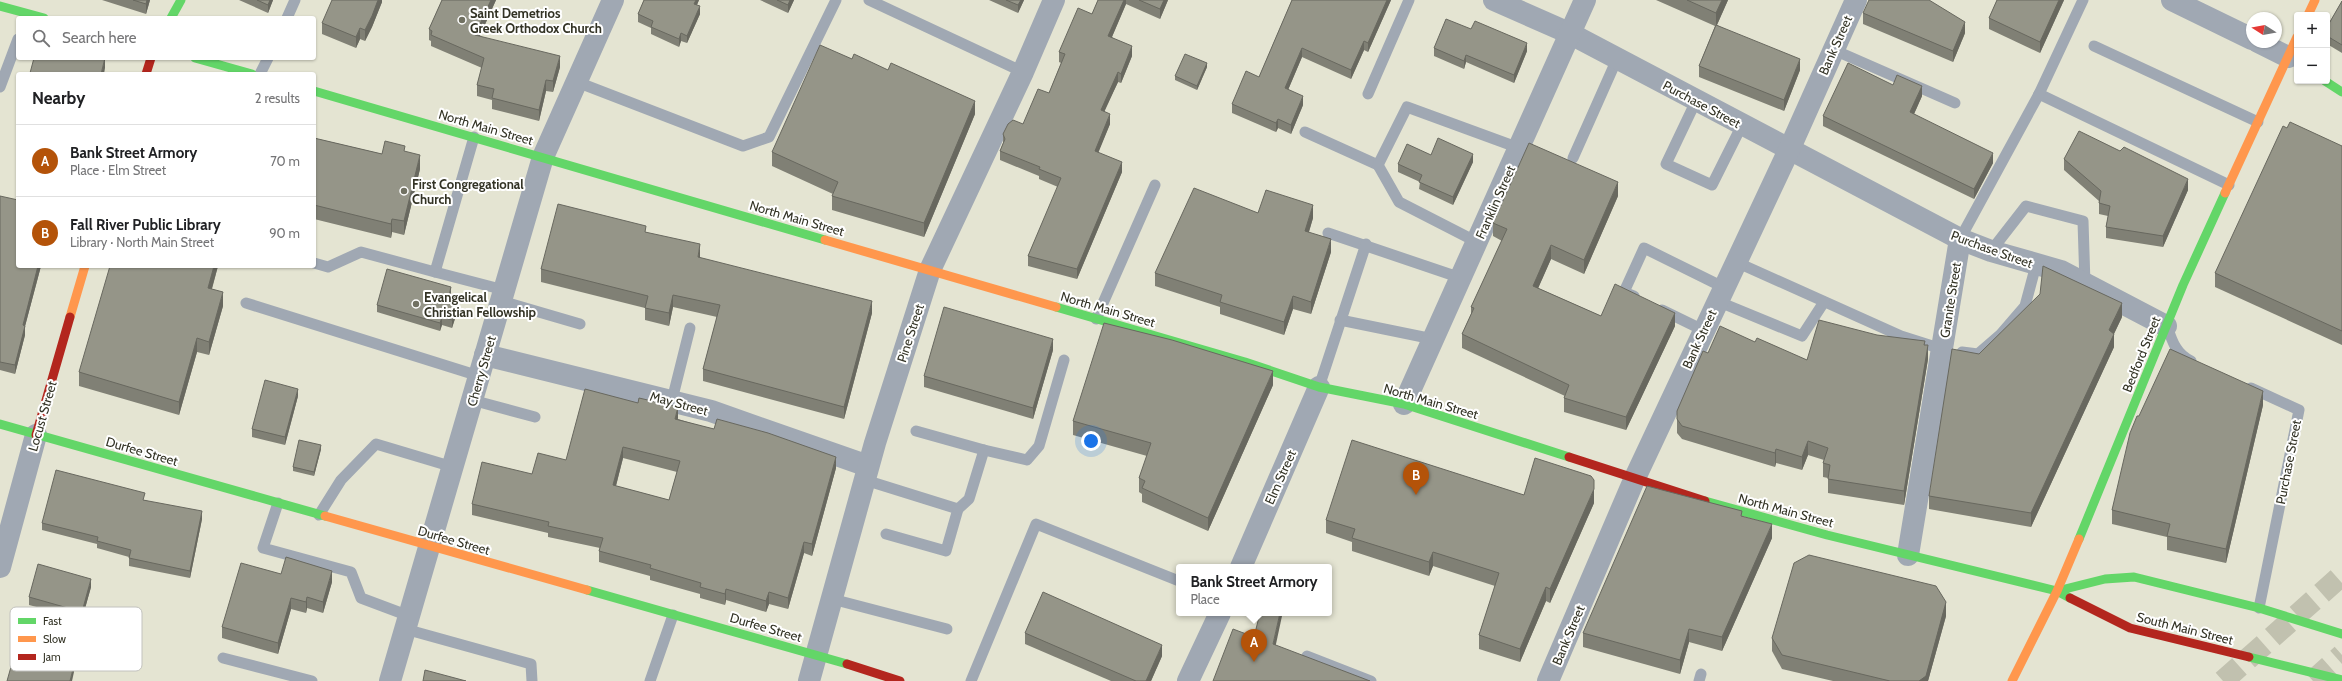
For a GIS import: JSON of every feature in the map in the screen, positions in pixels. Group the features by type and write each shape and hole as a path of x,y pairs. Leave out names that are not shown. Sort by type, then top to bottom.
{"main road":[{"path":"172,16 180,0"},
{"path":"2309,12 2314,0"},
{"path":"0,6 26,16"},
{"name":"Bedford Street","path":"2012,681 2057,590 2166,326 2229,185 2258,122 2294,52"},
{"path":"147,72 150,60"},
{"path":"202,60 245,72"},
{"path":"2330,84 2342,92"},
{"name":"North Main Street","path":"316,92 1246,362 1319,387 1404,404 1634,480 1704,501 1908,555 2057,590"},
{"name":"Locust Street","path":"36,435 84,268"},
{"name":"Durfee Street","path":"0,424 278,504 816,655 900,681"},
{"path":"2057,590 2105,579 2134,577 2259,608 2342,634"},
{"name":"South Main Street","path":"2057,590 2130,628 2342,680"}],"street":[{"name":"Cherry Street","path":"390,681 543,157 613,0"},
{"name":"Pine Street","path":"809,681 866,473 930,270 1023,72 1054,0"},
{"name":"Purchase Street","path":"1494,0 1570,34 1960,239 1991,251 2061,272 2166,326"},
{"name":"Franklin Street","path":"1404,404 1585,0"},
{"name":"Bank Street","path":"1548,681 1634,480 1703,330 1789,150 1856,0"},
{"path":"2172,0 2246,36"},
{"path":"2280,48 2294,52"},
{"name":"Granite Street","path":"1908,555 1960,239"},
{"name":"May Street","path":"485,355 672,400 711,411 866,473"},
{"name":"Elm Street","path":"1242,564 1319,387"},
{"name":"Locust Street","path":"0,567 36,435"},
{"path":"1188,681 1219,616"}],"lane":[{"path":"288,16 295,0"},
{"path":"577,82 743,146 769,137 836,0"},
{"path":"869,0 1023,72"},
{"path":"1368,94 1409,0"},
{"name":"Granite Street","path":"1960,239 2039,94 2083,0"},
{"path":"0,88 16,44"},
{"path":"2094,46 2258,122"},
{"path":"1834,50 1955,103"},
{"path":"1573,158 1617,59"},
{"path":"261,72 267,60"},
{"path":"2039,94 2229,185"},
{"path":"1696,101 1666,164 1712,185 1742,125"},
{"path":"1378,165 1407,107 1519,148"},
{"path":"1305,132 1378,165 1398,202 1477,242"},
{"path":"435,272 474,137"},
{"path":"1096,319 1155,185"},
{"path":"1991,251 2026,206 2083,221 2085,284"},
{"path":"1328,233 1366,244 1461,278"},
{"path":"1319,387 1366,244"},
{"path":"1703,330 1624,292 1644,248 1720,294 1802,336 1824,302"},
{"path":"316,264 328,267 361,252 435,272 503,295 580,324"},
{"path":"1736,262 1901,336 1942,350 1978,354 2000,335 2025,306 2036,265"},
{"path":"246,304 479,376"},
{"path":"1340,320 1433,339"},
{"path":"2166,326 2175,347 2182,357 2204,367"},
{"path":"672,400 690,328"},
{"path":"916,431 1027,460 1039,446 1064,360"},
{"name":"Purchase Street","path":"2240,383 2299,410 2259,608"},
{"path":"472,400 535,417"},
{"path":"319,515 341,480 376,444 453,466"},
{"path":"886,534 946,552 958,509 969,499 984,450"},
{"path":"866,473 958,509"},
{"path":"278,504 263,548 351,572 361,598 407,623 531,664 532,681"},
{"path":"971,681 1036,524 1176,580"},
{"path":"832,599 947,630"},
{"path":"650,681 672,614"},
{"path":"1307,656 1371,681"},
{"path":"223,658 312,681"}],"building":[{"path":"133,0 147,0 146,4"},
{"path":"257,0 270,0 268,5"},
{"path":"332,0 378,0 365,30 360,28 356,37 322,23"},
{"path":"442,0 491,0 475,35 560,56 553,81 546,80 539,110 492,98 494,89 477,85 484,58 431,35 432,31 429,29"},
{"path":"644,0 696,0 694,4 700,6 687,36 681,33 679,39 651,27 653,21 638,14"},
{"path":"777,0 790,0 788,5"},
{"path":"1006,0 1021,0 1018,5"},
{"path":"1098,0 1124,0 1108,36 1132,46 1121,74 1118,72 1101,110 1110,114 1095,151 1122,162 1077,269 1028,256 1061,178 1039,169 1040,167 1000,151 1005,139 1003,134 1008,124 1013,120 1023,124 1038,89 1049,93 1065,54 1059,52 1078,8 1092,14"},
{"path":"1139,0 1164,0 1160,9"},
{"path":"1292,0 1387,0 1368,43 1364,41 1351,70 1302,48 1285,88 1303,96 1291,125 1278,119 1276,123 1232,104 1246,71 1259,77"},
{"path":"1687,0 1722,0 1716,13"},
{"path":"1869,0 1929,0 1965,22 1953,51 1863,13"},
{"path":"1997,0 2059,0 2040,42 1989,18"},
{"path":"2342,1 2342,45 2330,38 2330,22"},
{"path":"1446,19 1471,29 1475,21 1527,43 1514,75 1466,55 1464,61 1434,48"},
{"path":"1716,25 1800,59 1784,100 1699,66"},
{"path":"820,45 852,59 854,54 888,70 891,63 975,101 924,223 832,196 838,182 772,152"},
{"path":"1185,54 1207,63 1197,86 1175,76"},
{"path":"33,60 104,60 102,72 30,72"},
{"path":"1848,63 1893,85 1897,75 1922,86 1910,112 1993,153 1974,189 1823,116"},
{"path":"2290,122 2342,146 2342,331 2215,273 2283,126 2287,128"},
{"path":"2079,131 2120,151 2124,147 2188,179 2163,236 2106,227 2110,206 2099,203 2101,191 2064,159"},
{"path":"316,138 382,154 385,141 405,146 404,151 420,155 404,221 392,219 391,224 316,205"},
{"path":"1438,138 1473,154 1453,197 1419,182 1422,175 1398,164 1407,144 1431,155"},
{"path":"1529,143 1618,182 1584,260 1551,245 1533,286 1601,316 1615,284 1675,313 1626,417 1564,398 1569,385 1462,334 1474,308 1471,307 1507,229 1493,223"},
{"path":"1194,188 1258,213 1266,190 1313,205 1305,231 1331,239 1311,302 1293,296 1284,322 1220,302 1222,295 1155,273"},
{"path":"0,196 16,200 16,268 37,268 23,325 25,326 15,365 0,362"},
{"path":"558,204 646,226 645,232 700,244 698,257 872,301 844,407 703,369 720,305 673,295 669,313 645,308 648,296 541,269"},
{"path":"2043,266 2122,303 2109,330 2114,334 2031,513 1929,496 1952,349 1979,354 2040,294"},
{"path":"109,268 213,268 208,288 223,292 209,342 197,338 179,402 79,372"},
{"name":"Evangelical Christian Fellowship","path":"387,269 451,287 449,295 459,298 452,320 442,317 440,323 377,305"},
{"path":"944,307 1053,339 1033,408 924,376"},
{"path":"1819,320 1877,335 1925,341 1924,345 1928,345 1904,491 1828,479 1830,465 1823,463 1828,448 1808,441 1802,457 1776,449 1775,453 1682,426 1677,419 1677,411 1703,351 1708,353 1720,326 1755,342 1757,338 1807,360"},
{"path":"1104,323 1172,340 1273,371 1208,518 1142,488 1145,481 1139,478 1151,443 1073,421"},
{"path":"2170,349 2263,391 2226,549 2167,536 2170,524 2112,510 2130,433"},
{"path":"265,380 298,389 285,437 252,429"},
{"path":"585,389 638,403 639,398 678,407 675,419 714,429 717,419 768,433 836,457 812,544 804,542 788,598 769,592 766,601 726,589 725,594 700,587 701,583 650,568 651,565 599,551 603,538 548,526 549,522 472,504 482,462 532,474 538,453 566,460","holes":["623,447 680,461 669,500 613,485"]},
{"path":"299,440 321,445 314,472 293,467"},
{"path":"1352,440 1524,495 1535,458 1591,476 1594,480 1594,489 1550,589 1546,587 1520,649 1479,635 1499,573 1433,552 1429,562 1352,538 1355,529 1326,520"},
{"path":"56,470 145,493 143,500 202,511 190,571 129,558 131,550 97,541 98,537 42,523"},
{"path":"1647,486 1742,511 1741,516 1772,524 1722,637 1689,629 1680,660 1583,633"},
{"path":"1809,555 1936,586 1946,602 1926,676 1919,681 1890,681 1782,655 1772,638 1794,563"},
{"path":"286,557 332,571 323,602 307,597 306,602 291,598 278,643 222,627 241,563 281,574"},
{"path":"38,564 91,579 83,607 64,607 29,597"},
{"path":"1043,592 1162,645 1146,681 1136,681 1025,633"},
{"path":"1259,616 1279,616 1273,644 1370,681 1213,681 1233,629 1254,637"},
{"path":"10,670 72,671 70,681 7,681"},
{"path":"425,670 466,681 423,681"}],"tunnel":[{"path":"2223,681 2342,575"},
{"path":"2313,681 2342,655"}],"traffic: fast":[{"path":"172,16 181,0"},
{"path":"0,6 37,16"},
{"path":"202,60 245,72"},
{"path":"2330,84 2342,92"},
{"path":"316,92 825,240"},
{"path":"2079,539 2183,285 2225,193"},
{"path":"1056,307 1245,362 1319,387 1404,404 1569,457"},
{"path":"0,424 325,516"},
{"path":"1705,501 1827,535 2057,591 2070,598"},
{"path":"2057,591 2105,579 2134,577 2259,608 2342,634"},
{"path":"587,590 847,664"},
{"path":"2249,657 2342,680"}],"traffic: slow":[{"path":"2309,12 2315,0"},
{"path":"2225,193 2294,44"},
{"path":"825,240 1056,307"},
{"path":"70,317 84,268"},
{"path":"325,516 587,590"},
{"path":"2012,681 2057,591 2079,539"}],"traffic: jam":[{"path":"147,72 150,60"},
{"path":"36,435 70,317"},
{"path":"1569,457 1705,501"},
{"path":"2070,598 2130,628 2249,657"},
{"path":"847,664 900,681"}],"place":[{"name":"Saint Demetrios Greek Orthodox Church","path":"462,20"},
{"name":"First Congregational Church","path":"404,191"},
{"name":"Evangelical Christian Fellowship","path":"416,304"},
{"name":"Fall River Public Library","path":"1416,495"},
{"name":"Bank Street Armory","path":"1254,662"}]}
